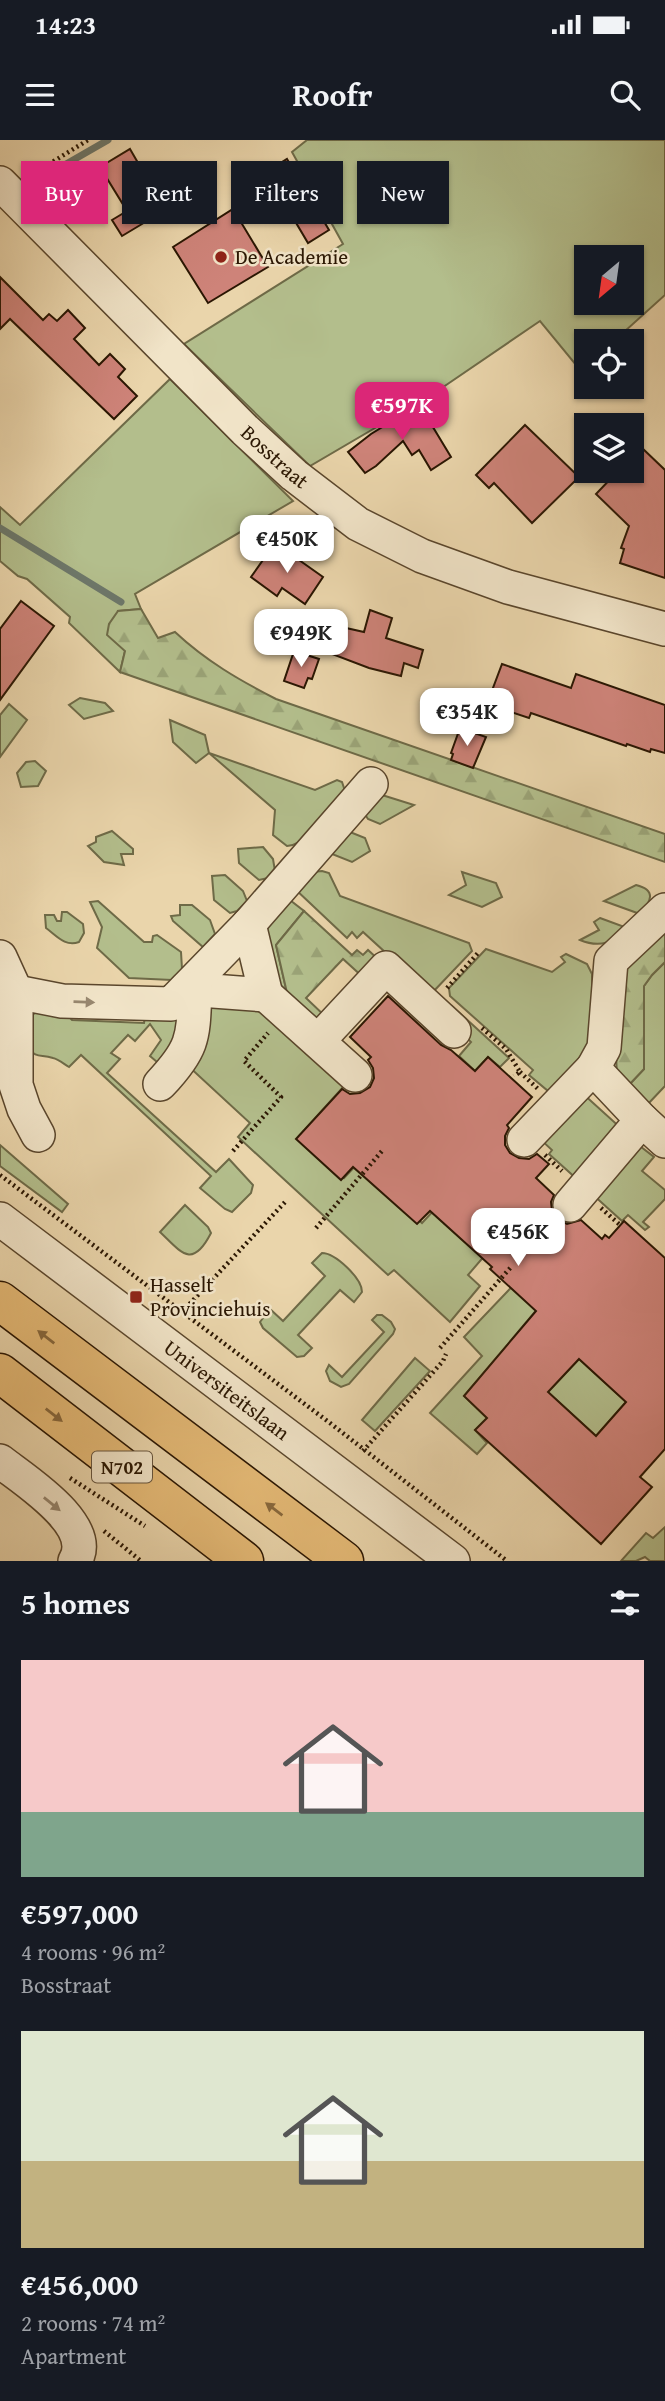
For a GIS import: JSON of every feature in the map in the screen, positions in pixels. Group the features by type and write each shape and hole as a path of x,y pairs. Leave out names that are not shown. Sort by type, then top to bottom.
{"highway":[{"name":"N702","path":"0,1301 344,1561"},
{"name":"N702","path":"0,1373 244,1561"}],"street":[{"name":"Bosstraat","path":"6,189 245,430 294,475 358,524 422,556 508,587 665,629"},
{"path":"16,992 62,1001 171,1004 190,988 249,924 371,784"},
{"path":"524,1140 593,1068 604,1048 611,961 665,910"},
{"path":"249,924 276,1004 355,1075"},
{"path":"0,957 16,992 16,1085 24,1109 38,1135"},
{"path":"318,1041 386,968 430,1007 467,1028"},
{"path":"190,988 276,1004"},
{"path":"160,1084 188,1051 193,1036 190,988"},
{"path":"570,1205 653,1130 593,1068"},
{"name":"Universiteitslaan","path":"0,1219 453,1561"},
{"path":"0,1461 62,1511 74,1526 79,1542 75,1561"}],"path":[{"path":"6,189 88,140"},
{"path":"430,1007 478,953"},
{"path":"233,1151 281,1097 244,1061 276,1004"},
{"path":"467,1028 506,1049 520,1072 514,1076"},
{"path":"316,1228 382,1151"},
{"path":"0,1175 507,1561"},
{"path":"182,1312 286,1200"},
{"path":"440,1348 512,1267"},
{"path":"363,1451 443,1361 446,1354"},
{"path":"63,1473 147,1528"},
{"path":"99,1528 141,1561"}],"green space":[{"path":"307,140 665,140 665,295 644,314 644,245 574,245 574,315 643,315 627,329 574,329 574,362 540,321 433,394 310,466 184,344 343,244 332,224 343,224 343,161 297,161 292,152"},
{"path":"170,379 293,501 135,594 141,609 118,611 125,651 120,672 69,623 70,617 27,579 18,576 0,561 0,507 20,525"},
{"path":"141,609 158,638 175,632 223,669 276,699 665,834 665,862 120,672 125,651 107,635 109,624 118,611"},
{"path":"80,698 105,703 113,711 84,719 69,705"},
{"path":"9,704 27,720 0,757 0,715"},
{"path":"170,720 205,735 209,753 196,763 173,742"},
{"path":"209,753 315,790 337,780 342,782 345,791 311,833 287,846 273,835 275,810"},
{"path":"35,761 46,771 38,786 21,787 17,773 26,762"},
{"path":"382,795 414,805 380,824 368,819 364,813"},
{"path":"345,830 365,838 370,851 352,862 332,854"},
{"path":"112,831 133,849 133,854 121,854 124,865 104,862 88,846 96,842 96,837"},
{"path":"263,847 273,859 275,871 268,878 259,880 239,863 238,849"},
{"path":"313,872 329,873 340,896 469,943 472,951 431,994 363,932 357,938 352,932 347,938 294,888"},
{"path":"462,872 496,883 502,897 482,907 449,895 466,885"},
{"path":"225,875 243,891 247,901 237,911 230,913 214,900 212,876"},
{"path":"636,885 647,890 650,897 640,914 604,901"},
{"path":"286,897 304,911 276,945 290,1006 273,990 262,925"},
{"path":"98,901 144,942 152,942 153,936 157,935 181,952 182,969 172,980 129,978 97,948 102,927 90,902"},
{"path":"180,905 192,905 210,920 215,934 203,947 173,921 171,916 180,915"},
{"path":"304,911 352,955 357,950 363,955 368,950 380,961 364,978 343,959 306,998 328,1019 325,1022 290,1006 276,945"},
{"path":"62,912 67,912 83,924 84,933 79,942 65,942 46,928 45,915 54,915 57,921 61,921"},
{"path":"600,918 630,929 601,944 580,940 599,930 594,922"},
{"path":"665,920 665,962 644,986 644,1069 628,1086 617,1077 614,1006 619,973"},
{"path":"486,949 552,972 565,962 561,957 566,954 587,964 592,974 593,1053 554,1096 529,1075 533,1070 450,996 449,988"},
{"path":"665,962 665,1086 647,1105 628,1086 644,1069 644,986"},
{"path":"205,1006 256,1007 345,1085 299,1136 344,1178 375,1145 377,1181 422,1223 436,1208 486,1254 468,1275 480,1286 450,1322 394,1270 388,1275 238,1137 250,1123 186,1064"},
{"path":"452,1006 509,1058 500,1067 488,1057 475,1071 459,1056 471,1042 444,1016"},
{"path":"61,1008 72,1020 144,1023 146,1010 180,1015 183,1040 157,1062 150,1056 161,1040 150,1024 135,1041 128,1035 111,1053 120,1059 107,1073 216,1172 229,1159 253,1185 251,1193 232,1212 200,1188 211,1176 81,1055 69,1067 55,1059 36,1055 26,1047 31,1016 39,1010"},
{"path":"581,1092 623,1130 578,1180 549,1154 552,1150 540,1139"},
{"path":"636,1143 654,1157 642,1171 665,1190 665,1199 643,1222 649,1227 645,1230 628,1215 622,1221 591,1193"},
{"path":"0,1145 68,1204 62,1212 0,1166"},
{"path":"185,1205 211,1233 198,1251 192,1254 180,1251 160,1232"},
{"path":"322,1253 334,1257 347,1267 358,1280 362,1292 354,1302 340,1290 298,1335 312,1348 304,1356 297,1357 263,1328 260,1322 270,1309 283,1321 325,1276 312,1263"},
{"path":"526,1272 550,1294 464,1396 487,1418 475,1430 487,1443 477,1454 430,1413 482,1356 464,1337"},
{"path":"377,1315 382,1315 391,1322 395,1329 393,1334 349,1384 341,1387 330,1381 326,1371 329,1365 342,1377 384,1332 372,1320"},
{"path":"415,1358 430,1371 375,1431 362,1420"},
{"path":"579,1359 626,1402 596,1436 548,1392"},
{"path":"665,1527 665,1561 650,1561 645,1557 636,1561 621,1561 646,1533 653,1538"}],"building":[{"path":"130,149 137,161 122,161 122,203 108,180 108,162"},
{"name":"De Academie","path":"231,210 231,224 242,224 268,267 208,303 173,247 209,224 217,224 217,219"},
{"path":"122,214 122,224 142,224 122,236 112,220"},
{"path":"297,224 325,224 329,230 308,243"},
{"path":"0,277 43,320 49,314 57,321 68,310 85,328 74,339 99,365 110,354 125,369 118,377 137,396 114,419 10,319 0,329"},
{"path":"412,409 415,414 422,409 451,457 431,470 419,450 412,455 403,441 365,473 348,452 371,434"},
{"path":"525,425 574,472 574,482 532,523 494,483 489,488 476,475"},
{"path":"644,450 665,470 665,578 620,563 624,549 621,548 629,526 596,494 607,483 644,483"},
{"path":"275,543 323,577 305,604 282,588 277,596 251,577"},
{"path":"21,601 54,626 0,700 0,629"},
{"path":"370,610 392,618 386,638 423,650 418,668 404,663 401,676 332,654 339,635 344,636 346,628 364,632"},
{"path":"294,651 319,659 312,679 308,678 304,688 284,681"},
{"path":"502,664 571,688 576,674 665,705 665,753 651,749 650,752 627,744 626,746 531,713 529,718 487,704"},
{"path":"460,728 486,737 473,768 451,760"},
{"path":"388,996 441,1045 451,1050 475,1071 488,1057 532,1097 507,1125 509,1128 505,1145 510,1153 519,1158 529,1159 537,1154 549,1164 536,1178 554,1195 551,1202 552,1211 557,1219 567,1224 581,1220 602,1239 605,1235 609,1238 624,1221 665,1258 665,1449 640,1477 652,1487 601,1544 475,1430 487,1418 464,1396 536,1311 430,1211 417,1224 353,1167 341,1180 296,1139 342,1089 350,1094 360,1093 370,1087 374,1078 373,1068 368,1060 371,1057 350,1037","holes":["579,1359 626,1402 596,1436 548,1392"]}],"waterway":[{"path":"71,161 108,140"},
{"path":"0,528 121,602"}],"place":[{"name":"De Academie","path":"221,257"},
{"name":"Hasselt Provinciehuis","path":"136,1297"}]}
